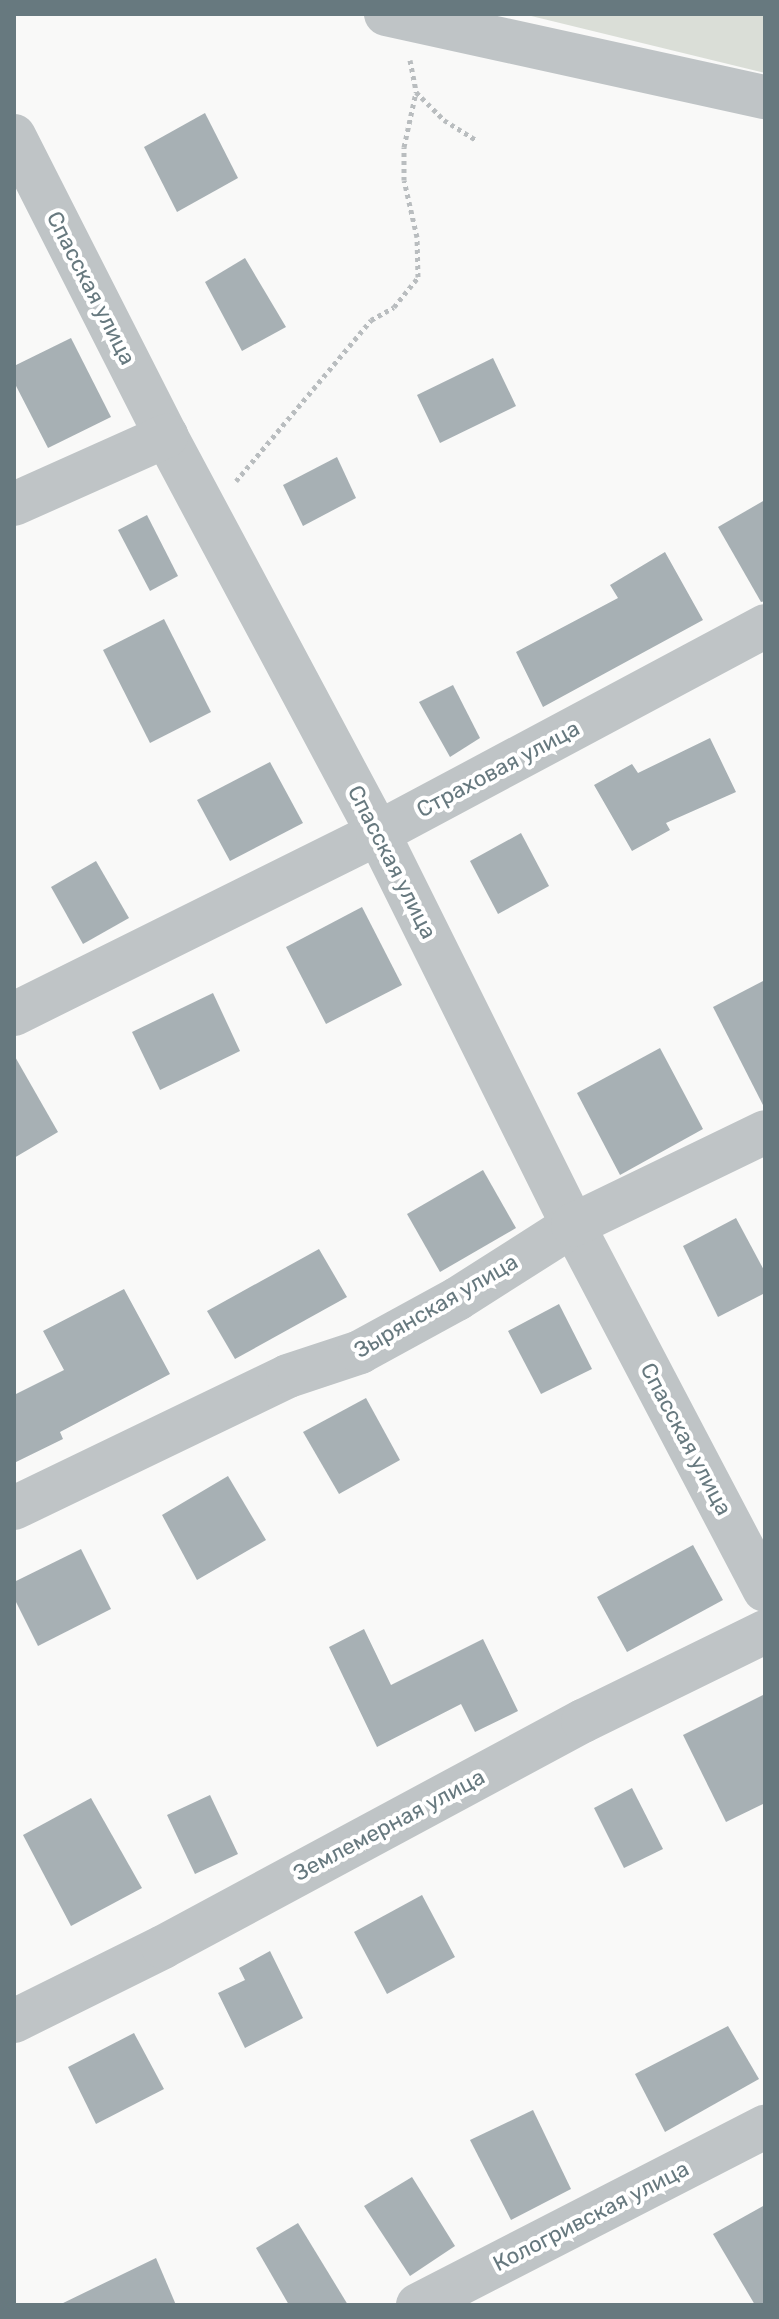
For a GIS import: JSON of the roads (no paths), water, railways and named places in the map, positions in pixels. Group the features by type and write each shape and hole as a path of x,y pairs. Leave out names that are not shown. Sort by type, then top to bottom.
{"street":[{"path":"393,15 765,97"},
{"name":"Спасская улица","path":"14,136 166,436 378,833 573,1225 765,1590"},
{"path":"14,504 166,436"},
{"name":"Страховая улица","path":"14,1014 378,833 765,626"},
{"name":"Зырянская улица","path":"14,1508 288,1376 360,1352 457,1299 573,1225 765,1132"},
{"name":"Землемерная улица","path":"14,2021 163,1947 583,1721 765,1632"},
{"name":"Кологривская улица","path":"418,2305 765,2127"}]}
